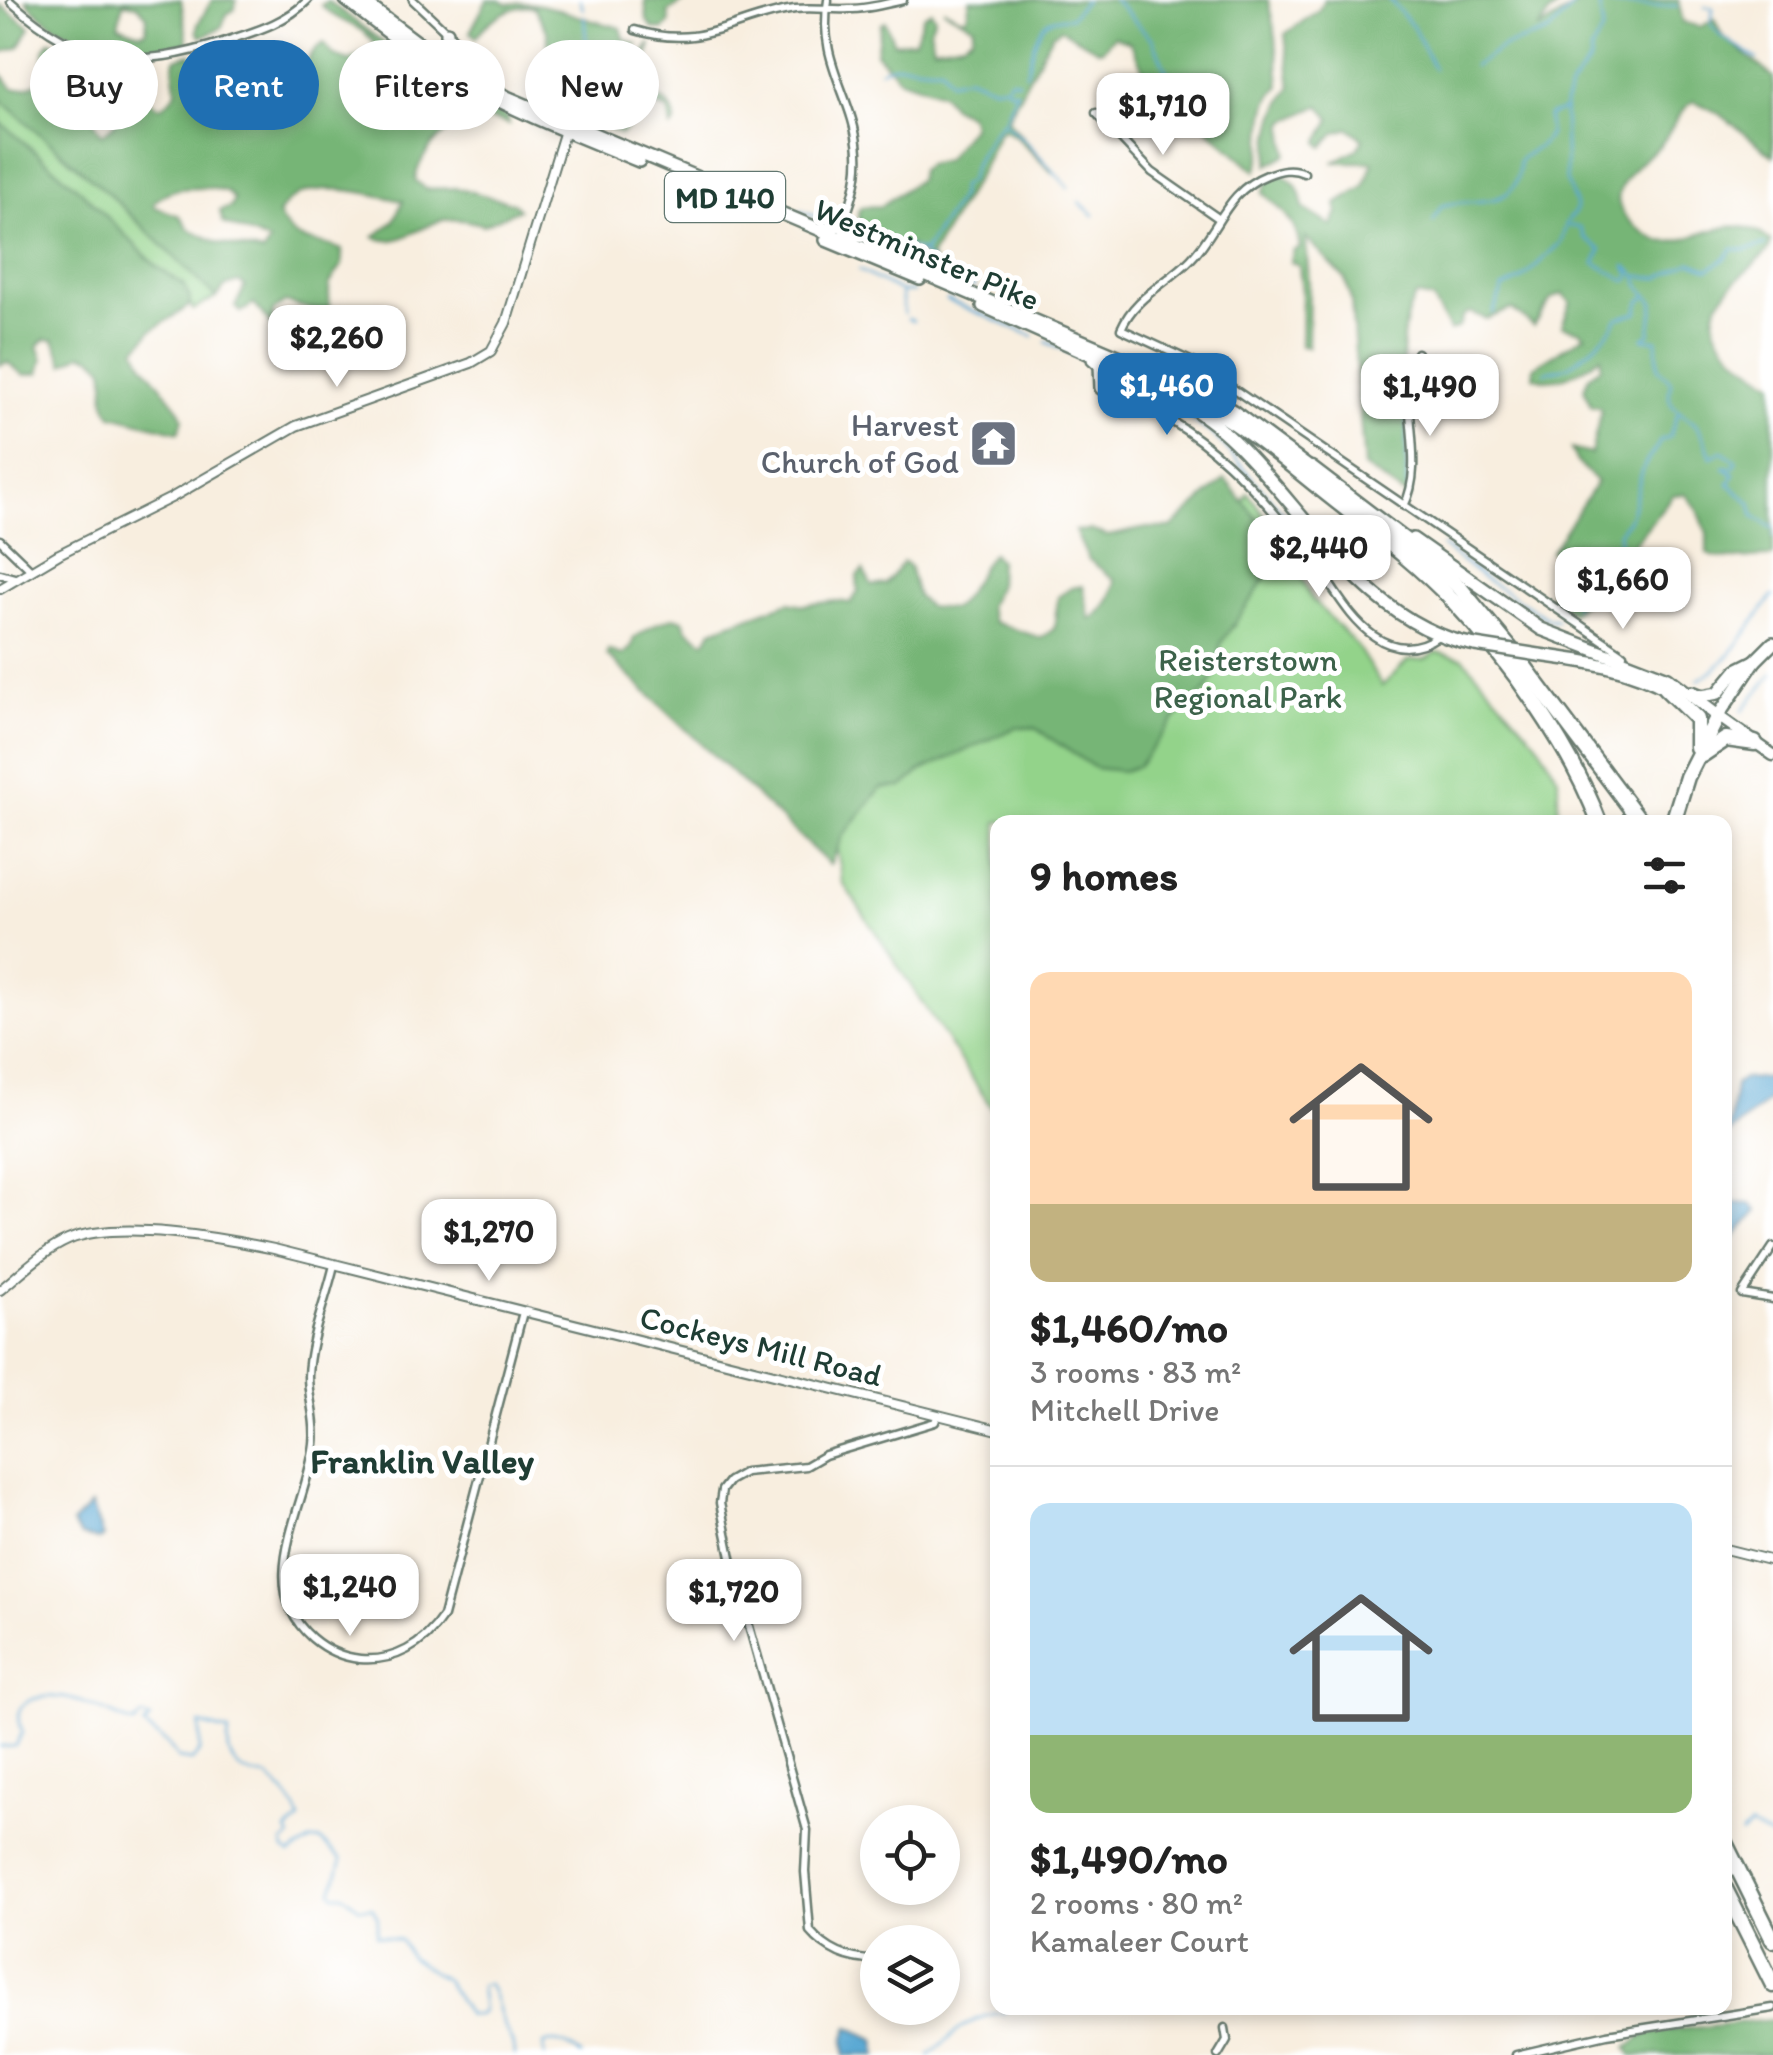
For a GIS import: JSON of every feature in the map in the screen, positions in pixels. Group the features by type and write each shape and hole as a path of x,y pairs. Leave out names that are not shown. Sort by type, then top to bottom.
{"highway":[{"name":"Westminster Pike","path":"346,0 446,72 525,112"},
{"name":"Westminster Pike","path":"360,0 412,40"},
{"path":"447,32 447,40"},
{"name":"Westminster Pike","path":"575,130 1107,361 1173,395 1218,426 1246,453 1382,602 1438,636 1584,662 1666,683"},
{"name":"Westminster Pike","path":"576,130 855,243 1196,389 1234,411 1525,620 1569,642 1622,656 1705,712 1718,716"},
{"path":"818,228 832,228 844,222 845,232 855,243"},
{"path":"1082,350 1100,365 1100,385 1104,391 1114,394"},
{"path":"1107,361 1192,398 1229,419 1360,520 1436,585 1486,640 1542,716 1568,756 1596,815"},
{"path":"1311,469 1420,552 1460,588 1508,645 1636,815"},
{"path":"1538,653 1559,651 1569,642"},
{"path":"1569,642 1570,650 1584,662 1615,663 1622,656"},
{"path":"1676,815 1696,758 1718,716 1773,643"},
{"path":"1666,683 1709,696 1718,693 1737,670 1756,661"},
{"path":"1666,683 1697,719 1700,734 1696,758"},
{"path":"1696,758 1722,740 1756,743"},
{"path":"1732,1858 1773,1940"},
{"path":"1732,1903 1773,1985"}],"main road":[{"name":"Westminster Pike","path":"1718,716 1773,755"}],"street":[{"path":"11,2 50,34 82,49 110,56 154,59 195,51 272,25 308,0"},
{"path":"413,0 456,40"},
{"path":"635,30 660,37 687,38 788,10 827,4 872,8 903,0"},
{"path":"827,4 830,60 854,126 858,152 854,193 844,222"},
{"path":"1096,113 1152,172 1218,218"},
{"path":"0,589 14,578 154,508 296,426 471,363 490,351 506,324 565,130"},
{"path":"1304,173 1283,170 1240,190 1196,253 1136,304 1122,329 1197,364 1622,656"},
{"path":"1404,506 1413,487 1411,374 1417,352"},
{"path":"1114,394 1184,428 1230,464 1278,516 1365,629 1384,642 1401,647 1418,646 1438,636"},
{"path":"0,540 30,570"},
{"path":"0,574 14,578"},
{"path":"1569,642 1578,625"},
{"name":"Cockeys Mill Road","path":"0,1290 63,1243 104,1232 227,1240 990,1428"},
{"path":"1773,1247 1742,1294 1773,1299"},
{"path":"334,1265 308,1375 314,1448 284,1574 288,1603 304,1631 322,1646 351,1658 374,1660 400,1653 426,1637 443,1616 522,1312"},
{"path":"860,1960 852,1960 810,1931 805,1884 806,1827 734,1578 720,1497 729,1481 745,1472 806,1466 825,1456 935,1422 937,1417"},
{"path":"1732,1551 1773,1562"},
{"path":"1732,2015 1769,2009"},
{"path":"1516,2055 1608,2034 1730,2015"},
{"path":"1218,2055 1227,2040 1225,2028"}],"green space":[{"path":"26,0 181,0 187,40 158,48 158,40 86,40 47,20","holes":["123,3 137,5 147,16 146,31 140,33 118,25"]},
{"path":"212,0 236,0 221,28 201,37 198,24"},
{"path":"487,0 500,0 545,6 621,28 626,40 548,40 534,7 502,14 476,37 470,32"},
{"path":"645,0 687,0 668,12 670,22 663,30 653,28 647,21"},
{"path":"970,0 1268,0 1280,86 1268,104 1256,171 1211,132 1189,103 1144,71 1130,42 1114,36 1098,50 1061,29 1052,34 1007,119 1053,173 1017,137 1004,129 999,131 930,257 941,272 909,245 860,232 861,207 881,206 918,180 920,170 945,160 972,125 969,115 952,106 941,93 900,79 876,53 881,24 885,21 894,43 915,40 923,16 931,11 935,17 930,29 934,47 963,42 972,36 974,26 943,9 962,18 967,16"},
{"path":"1324,0 1566,0 1538,30 1584,0 1678,0 1683,22 1700,27 1715,19 1723,36 1773,77 1773,156 1720,114 1694,101 1660,145 1632,171 1619,192 1619,202 1629,221 1655,239 1667,242 1724,227 1740,227 1756,231 1771,242 1768,251 1722,297 1715,317 1716,329 1730,350 1773,382 1773,557 1731,559 1707,554 1707,533 1698,510 1685,494 1673,495 1572,613 1549,596 1560,574 1551,551 1597,482 1577,462 1571,449 1591,454 1601,411 1591,406 1584,389 1589,375 1601,367 1601,356 1561,378 1533,376 1534,367 1585,335 1562,326 1571,302 1562,294 1551,299 1534,326 1512,309 1486,319 1470,312 1463,316 1459,327 1450,331 1432,299 1416,296 1404,328 1402,364 1409,498 1364,467 1351,301 1345,279 1306,238 1308,347 1301,346 1299,266 1291,262 1293,251 1300,248 1298,239 1288,217 1263,193 1270,178 1282,174 1298,188 1303,208 1332,226 1337,204 1364,187 1373,162 1333,162 1357,149 1363,139 1349,128 1335,133 1323,147 1319,142 1331,119 1321,106 1287,120 1284,127 1288,154 1268,165 1273,124 1291,87 1285,34 1319,10"},
{"path":"327,1 380,40 372,40 321,5"},
{"path":"0,5 30,27 19,47 0,53"},
{"path":"324,43 339,58 339,130 450,130 427,152 415,180 426,189 457,188 514,203 519,209 484,225 443,220 401,238 383,240 374,237 393,222 403,201 335,189 301,194 278,215 299,238 342,250 342,265 329,285 329,308 314,310 285,302 273,311 272,326 254,304 241,312 235,307 245,286 239,282 226,286 216,297 36,130 100,130 102,134 108,130 158,130 158,106 169,101 176,90 174,68 178,58 178,130 319,130 319,46","holes":["210,188 227,192 234,199 231,207 220,211 223,223 270,242 263,253 218,243 189,229 180,216 155,207 154,203 166,193 180,189"]},
{"path":"0,72 13,88 30,86 30,125 0,99"},
{"path":"0,99 30,125 30,130 36,130 108,193 216,297 193,310 182,284 156,266 80,190 0,122"},
{"path":"659,100 672,109 675,124 671,128 668,110 659,107"},
{"path":"0,122 80,190 156,266 183,284 190,298 189,306 151,331 136,349 180,410 183,418 179,432 112,415 105,397 102,365 82,354 64,364 54,340 45,339 38,346 43,359 39,373 24,375 7,362 0,365"},
{"path":"1225,479 1280,547 1281,556 1221,643 1216,674 1206,691 1175,719 1138,766 1123,771 1095,768 1035,728 1017,727 921,771 902,787 881,788 842,837 830,865 607,655 608,650 622,655 631,648 634,638 675,617 705,642 712,630 789,602 851,603 858,592 857,576 863,570 872,586 886,584 903,562 909,566 917,596 928,607 952,609 992,553 999,561 998,585 988,607 993,622 1041,638 1054,629 1058,597 1071,588 1083,586 1090,619 1104,608 1112,591 1115,580 1088,559 1075,531 1090,530 1108,536 1147,528 1171,528"},
{"name":"Reisterstown Regional Park","path":"1248,493 1287,546 1311,598 1357,646 1382,686 1408,660 1425,659 1437,652 1463,658 1537,742 1558,777 1558,815 990,815 990,1105 843,883 835,839 917,687 1123,691"},
{"path":"1772,2019 1773,2055 1632,2055 1627,2048 1647,2033"}],"water":[{"path":"1773,1077 1773,1097 1732,1132 1735,1085 1742,1079"},
{"path":"1732,1203 1751,1204 1758,1211 1732,1240"},
{"path":"91,1505 103,1537 100,1540 81,1536 72,1524"},
{"path":"849,2027 875,2039 878,2055 845,2055"}],"waterway":[{"path":"580,0 583,9"},
{"path":"1026,74 1043,26 1052,19 1071,17 1085,0"},
{"path":"1114,0 1153,40 1167,73 1217,117"},
{"path":"1390,0 1413,27 1434,69"},
{"path":"1474,66 1503,47 1549,32 1579,0"},
{"path":"1493,313 1503,288 1522,279 1561,242 1567,222 1575,212 1566,180 1564,104 1603,30 1598,0"},
{"path":"1600,0 1611,5 1677,6"},
{"path":"1705,7 1713,8 1711,24 1721,36 1757,59"},
{"path":"584,16 586,40"},
{"path":"880,70 896,65 941,67 950,81 968,77 994,87 1006,85 1010,79 1018,81"},
{"path":"1005,118 1017,90 1007,87"},
{"path":"1433,222 1441,206 1494,199 1512,189 1519,161 1549,135 1548,116 1564,110"},
{"path":"922,254 960,196 961,186 969,181 983,148 1004,120"},
{"path":"1002,121 1068,187"},
{"path":"1079,202 1094,215"},
{"path":"800,211 831,222"},
{"path":"1569,226 1580,227 1584,237 1601,250 1595,263 1627,281 1631,277 1626,266 1637,276 1654,303 1650,334 1643,338 1657,340 1658,368 1671,382 1672,405 1697,426 1711,457 1722,451 1736,461 1734,467 1724,467 1734,475 1729,484 1751,503 1754,516 1773,528"},
{"path":"852,232 921,251"},
{"path":"1639,276 1659,278 1691,262 1709,269 1732,249 1765,245"},
{"path":"923,253 934,266 975,287"},
{"path":"859,270 901,292 913,292"},
{"path":"901,293 904,314"},
{"path":"1545,372 1576,361 1618,318 1637,313 1646,297"},
{"path":"947,300 1033,336"},
{"path":"908,319 913,321"},
{"path":"1046,342 1088,360"},
{"path":"1110,378 1175,408 1214,435 1286,516"},
{"path":"1407,408 1407,487"},
{"path":"1574,607 1575,589 1618,544 1618,533 1631,514 1644,467 1660,441 1669,437 1678,413"},
{"path":"1442,546 1482,577 1549,619 1557,620"},
{"path":"1698,680 1721,664 1773,596"},
{"path":"1742,711 1773,673"},
{"path":"0,1747 16,1746 22,1732 19,1715 25,1704 47,1697 75,1700 134,1724 142,1716 150,1719 144,1726 169,1745 178,1759 192,1761 200,1751 200,1724 229,1732 229,1751 236,1765 268,1777 298,1814 300,1820 287,1831 290,1838 283,1843 284,1850 290,1854 320,1840 342,1860 332,1891 335,1895 343,1895 360,1908 372,1907 378,1918 376,1935 400,1940 410,1957 445,1980 468,2015 478,2015 483,2010 480,1986 488,1984 514,2055"},
{"path":"1741,1835 1750,1826 1773,1839"},
{"path":"930,2055 964,2026 990,2015"},
{"path":"545,2055 544,2044 553,2042 581,2055"}],"place":[{"name":"Harvest Church of God","path":"994,443"}],"district":[{"name":"Franklin Valley","path":"422,1461"}]}
